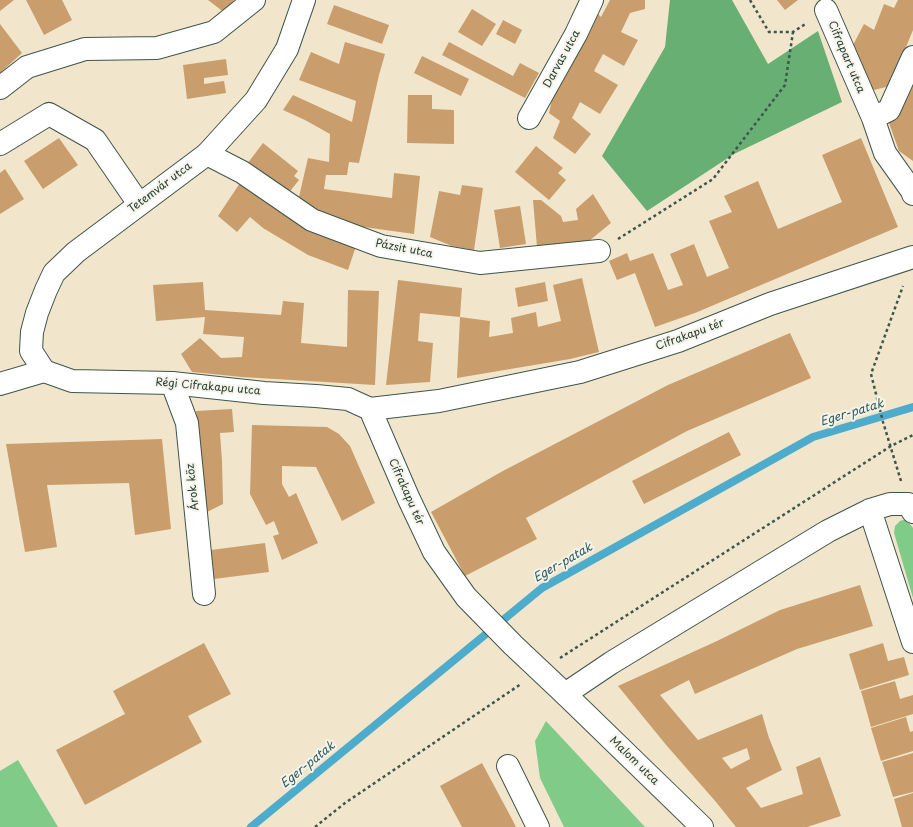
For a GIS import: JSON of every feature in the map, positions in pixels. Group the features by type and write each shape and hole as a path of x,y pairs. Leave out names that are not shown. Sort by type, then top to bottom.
{"street":[{"path":"0,88 27,67 85,49 157,48 214,32 254,0"},
{"name":"Tetemvár utca","path":"44,371 31,350 32,332 43,296 54,274 76,252 207,154 256,100 286,49 304,0"},
{"name":"Darvas utca","path":"529,118 576,34 592,0"},
{"name":"Cifrapart utca","path":"826,10 873,118 884,153 913,194"},
{"path":"873,118 889,110 913,57"},
{"path":"0,144 49,114 96,140 139,204"},
{"name":"Pázsit utca","path":"207,154 242,172 312,220 381,246 480,263 599,251"},
{"name":"Cifrakapu tér","path":"566,694 513,645 466,597 434,552 408,497 370,409 439,401 580,372 678,341 770,304 913,257"},
{"path":"0,384 44,371"},
{"name":"Régi Cifrakapu utca","path":"44,371 72,381 172,383 264,393 348,399 370,409"},
{"name":"Árok köz","path":"172,383 187,423 204,594"},
{"path":"566,694 611,663 828,531 870,510 890,504 911,508"},
{"path":"870,510 913,642"},
{"name":"Malom utca","path":"566,694 702,827"},
{"path":"508,766 538,827"}],"path":[{"path":"599,251 713,178 785,85 793,32 769,32 750,0"},
{"name":"Cifrapart utca","path":"793,32 826,10"},
{"path":"905,281 872,374 883,422 911,508"},
{"path":"315,827 345,803 540,671 890,446 913,435"}],"green space":[{"path":"670,0 732,0 768,64 818,31 842,102 734,154 647,211 602,156 665,47"},
{"path":"906,519 913,528 913,598 894,533 895,526 900,521"},
{"path":"546,721 645,827 564,827 540,778 535,741"},
{"path":"18,760 58,827 0,827 0,771"}],"building":[{"path":"0,0 14,0 0,11"},
{"path":"26,0 62,0 72,20 44,35"},
{"path":"208,0 234,0 225,13"},
{"path":"610,0 645,0 645,9 630,13 621,32 638,40 624,66 603,54 594,71 618,85 600,114 580,102 572,118 591,134 575,154 553,138 560,121 549,113 555,86 583,43 598,14 601,17"},
{"path":"777,0 798,0 785,10"},
{"path":"898,0 913,0 913,30 890,86 874,90 867,83 852,47 864,24 874,30 884,4 894,8"},
{"path":"334,5 389,25 382,44 327,24"},
{"path":"472,9 496,24 482,46 458,32"},
{"path":"503,20 522,30 515,44 496,34"},
{"path":"0,24 22,53 0,73"},
{"path":"345,42 385,54 359,163 349,162 347,175 326,175 324,189 392,198 394,173 420,176 414,234 335,223 298,201 308,158 329,162 330,134 283,110 293,95 352,122 356,101 299,80 311,52 339,64"},
{"path":"449,42 513,76 520,63 539,73 525,98 442,55"},
{"path":"422,56 469,79 461,96 414,73"},
{"path":"226,59 228,75 204,78 204,84 224,81 226,93 187,99 183,65"},
{"path":"913,79 913,161 899,151 889,123"},
{"path":"408,95 432,95 432,109 454,110 454,144 407,143"},
{"path":"59,138 78,165 43,189 24,161"},
{"path":"861,138 898,227 695,313 655,327 635,273 617,280 609,261 627,253 630,261 653,253 668,290 683,285 670,254 694,244 707,277 729,268 709,221 732,212 724,196 758,181 778,229 842,202 822,155"},
{"path":"263,143 298,171 294,176 299,180 287,195 247,164"},
{"path":"536,146 563,168 558,173 566,180 549,200 515,172"},
{"path":"5,169 24,199 0,214 0,173"},
{"path":"240,183 295,222 356,246 348,270 308,255 263,228 250,217 237,232 218,216"},
{"path":"462,185 483,188 474,250 452,246 430,237 439,191 460,195"},
{"path":"593,194 611,223 589,241 537,247 533,200 541,200 561,216 563,222 578,220 576,209"},
{"path":"520,206 526,244 500,248 494,210"},
{"path":"582,278 599,352 570,359 457,378 460,317 490,321 489,337 513,333 511,318 536,312 538,327 561,321 553,285"},
{"path":"398,280 462,288 460,317 420,313 418,341 433,343 430,382 386,385"},
{"path":"203,282 205,310 281,315 283,301 304,303 301,343 347,347 348,290 379,291 375,385 242,377 192,372 181,354 200,338 221,358 242,357 244,337 203,334 205,317 156,321 153,285"},
{"path":"545,282 548,301 518,307 515,288"},
{"path":"790,333 811,378 687,431 526,518 537,539 465,576 431,512 501,472 668,385"},
{"path":"232,409 234,432 220,433 223,504 205,513 196,411"},
{"path":"252,425 327,427 339,434 350,446 375,503 342,521 316,467 282,466 282,484 289,497 296,493 318,543 282,560 273,536 279,534 274,521 266,525 250,494"},
{"path":"729,432 741,455 644,504 632,481"},
{"path":"162,439 171,529 135,535 129,483 47,485 57,547 25,552 6,444"},
{"path":"265,543 269,572 214,579 211,550"},
{"path":"860,585 873,626 797,649 695,694 689,680 660,695 698,740 762,714 769,738 782,770 746,788 761,808 803,794 796,767 820,757 841,816 807,827 736,827 618,686 717,641 780,610","holes":["747,748 750,759 731,769 722,758"]},
{"path":"204,643 231,694 188,716 202,742 85,805 56,750 125,714 113,691"},
{"path":"883,643 888,661 904,657 909,675 860,690 849,654"},
{"path":"895,681 900,699 913,695 913,714 871,727 861,691"},
{"path":"906,717 910,732 913,731 913,751 881,761 871,728"},
{"path":"913,753 913,792 893,797 882,762"},
{"path":"482,763 516,827 462,827 440,786"},
{"path":"913,793 913,827 902,827 894,799"}],"waterway":[{"name":"Eger-patak","path":"251,827 542,588 813,437 913,407"}]}
